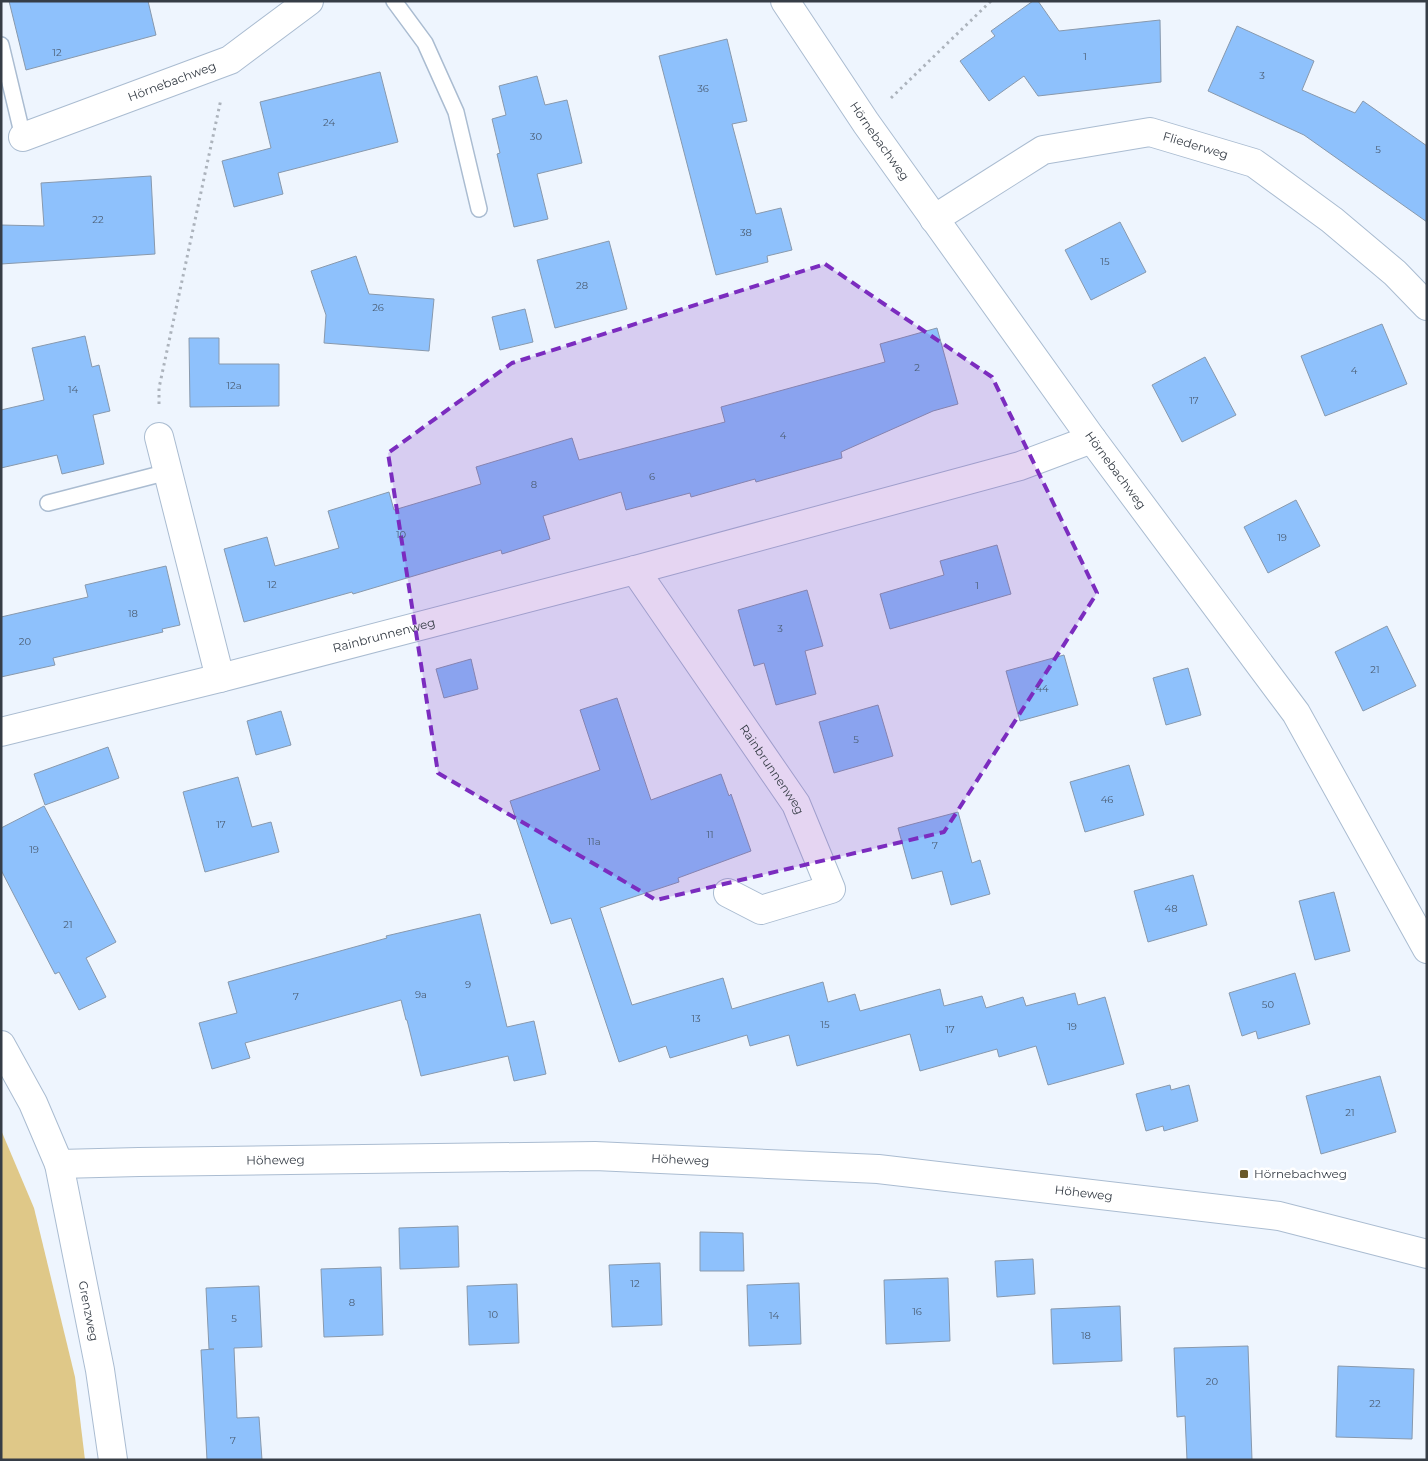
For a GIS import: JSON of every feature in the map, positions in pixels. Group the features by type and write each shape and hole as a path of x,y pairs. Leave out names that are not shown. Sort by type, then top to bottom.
{"street":[{"name":"Hörnebachweg","path":"23,137 230,60 309,1"},
{"name":"Hörnebachweg","path":"785,1 866,123 934,219 1092,439 1296,713 1427,949"},
{"name":"Fliederweg","path":"934,219 1043,150 1150,132 1254,163 1332,220 1395,274 1427,306"},
{"path":"159,437 220,678"},
{"name":"Rainbrunnenweg","path":"1,732 220,678 635,570 1020,466 1092,439"},
{"name":"Rainbrunnenweg","path":"635,570 796,804 830,888 761,910 728,893"},
{"path":"1,1045 33,1103 58,1164"},
{"name":"Höheweg","path":"58,1164 595,1156 878,1169 1279,1216 1427,1254"},
{"name":"Grenzweg","path":"58,1164 100,1370 113,1460"}],"lane":[{"path":"394,1 424,43 456,112 479,209"},
{"path":"1,45 23,137"},
{"path":"48,503 168,472"}],"path":[{"path":"888,102 991,1"},
{"path":"159,437 159,388 230,60"}],"highlighted area":[{"path":"825,264 992,377 1097,593 944,832 656,900 438,773 388,453 512,363"}],"shaded area":[{"path":"1,1130 34,1208 75,1377 85,1460 1,1460"}],"building":[{"path":"9,1 148,1 156,35 26,70"},
{"path":"1033,1 1038,1 1059,31 1160,20 1161,82 1038,96 1024,76 989,101 960,61 995,36 991,31"},
{"path":"1237,26 1314,61 1302,90 1355,113 1363,101 1427,146 1427,222 1304,135 1208,91"},
{"path":"727,39 747,121 732,124 756,214 781,208 792,250 767,256 768,262 716,275 659,56"},
{"path":"380,72 398,142 278,173 283,194 234,207 222,161 271,148 260,102"},
{"path":"537,76 545,105 567,100 582,163 537,174 548,219 514,227 497,154 500,153 492,119 506,115 499,86"},
{"path":"151,176 155,254 1,264 1,225 44,226 41,183"},
{"path":"1120,222 1146,272 1091,300 1065,250"},
{"path":"609,241 627,309 555,328 537,260"},
{"path":"356,256 369,294 434,299 429,351 324,343 326,315 311,271"},
{"path":"525,309 533,342 500,350 492,317"},
{"path":"1382,324 1407,384 1325,416 1301,356"},
{"path":"937,328 958,404 933,411 841,452 842,458 756,482 755,479 691,497 690,493 626,510 621,492 543,516 550,539 502,554 501,550 353,594 352,592 244,622 224,549 267,537 275,566 339,548 328,511 389,492 394,510 481,484 476,467 572,438 579,460 725,422 721,407 885,362 880,344"},
{"path":"85,336 92,367 99,365 110,411 93,415 104,464 62,474 57,455 1,468 1,410 44,400 32,348"},
{"path":"189,338 219,338 219,364 279,364 279,406 190,407"},
{"path":"1205,357 1236,415 1182,442 1152,385"},
{"path":"1296,500 1320,546 1268,573 1244,527"},
{"path":"997,545 1011,594 890,629 880,594 944,575 940,561"},
{"path":"166,566 180,625 162,629 163,632 53,658 55,665 1,677 1,617 88,597 85,585"},
{"path":"807,590 823,646 805,651 816,694 776,705 764,663 754,666 738,610"},
{"path":"1387,626 1416,686 1363,711 1335,652"},
{"path":"1064,655 1078,705 1020,721 1006,671"},
{"path":"471,659 478,689 444,698 436,669"},
{"path":"1188,668 1201,715 1166,725 1153,678"},
{"path":"617,698 651,800 721,774 729,796 731,794 751,851 678,878 679,882 600,908 632,1005 723,978 732,1009 823,982 828,1002 855,994 860,1011 940,989 944,1006 982,996 986,1008 1023,997 1026,1006 1075,993 1078,1005 1105,997 1124,1064 1048,1085 1036,1046 999,1057 997,1049 920,1071 910,1034 797,1066 789,1035 750,1046 747,1035 670,1058 666,1046 619,1062 571,918 551,924 510,801 600,770 580,710"},
{"path":"878,705 893,756 834,773 819,722"},
{"path":"281,711 291,745 256,755 247,721"},
{"path":"108,747 119,778 45,805 34,774"},
{"path":"1129,765 1144,815 1085,832 1070,782"},
{"path":"238,777 252,827 271,822 279,852 205,872 183,792"},
{"path":"44,806 116,942 86,958 106,997 79,1010 59,972 55,974 1,870 1,828"},
{"path":"958,812 972,863 980,860 990,894 951,905 942,871 912,879 898,828"},
{"path":"1193,875 1207,925 1148,942 1134,891"},
{"path":"1334,892 1350,951 1315,960 1299,901"},
{"path":"480,914 507,1027 534,1021 546,1074 514,1081 508,1056 421,1076 401,1000 245,1043 250,1058 212,1069 199,1023 237,1013 228,982 387,938 386,936"},
{"path":"1295,973 1310,1024 1258,1039 1256,1031 1242,1036 1229,993"},
{"path":"1380,1076 1396,1132 1321,1154 1306,1096"},
{"path":"1170,1085 1171,1090 1189,1085 1198,1121 1164,1131 1163,1126 1146,1131 1136,1094"},
{"path":"458,1226 459,1267 400,1269 399,1228"},
{"path":"700,1232 743,1233 744,1271 700,1271"},
{"path":"1033,1259 1035,1294 997,1297 995,1261"},
{"path":"660,1263 662,1325 612,1327 609,1265"},
{"path":"381,1267 383,1335 324,1337 321,1269"},
{"path":"948,1278 950,1341 886,1344 884,1280"},
{"path":"799,1283 801,1344 749,1346 747,1285"},
{"path":"517,1284 519,1343 469,1345 467,1286"},
{"path":"259,1286 262,1347 234,1348 237,1418 259,1417 262,1460 207,1460 201,1350 214,1349 209,1349 206,1288"},
{"path":"1120,1306 1122,1361 1053,1364 1051,1309"},
{"path":"1248,1346 1252,1460 1187,1460 1185,1416 1177,1417 1174,1348"},
{"path":"1338,1366 1414,1369 1412,1439 1336,1437"}],"place":[{"name":"Hörnebachweg","path":"1244,1174"}]}
